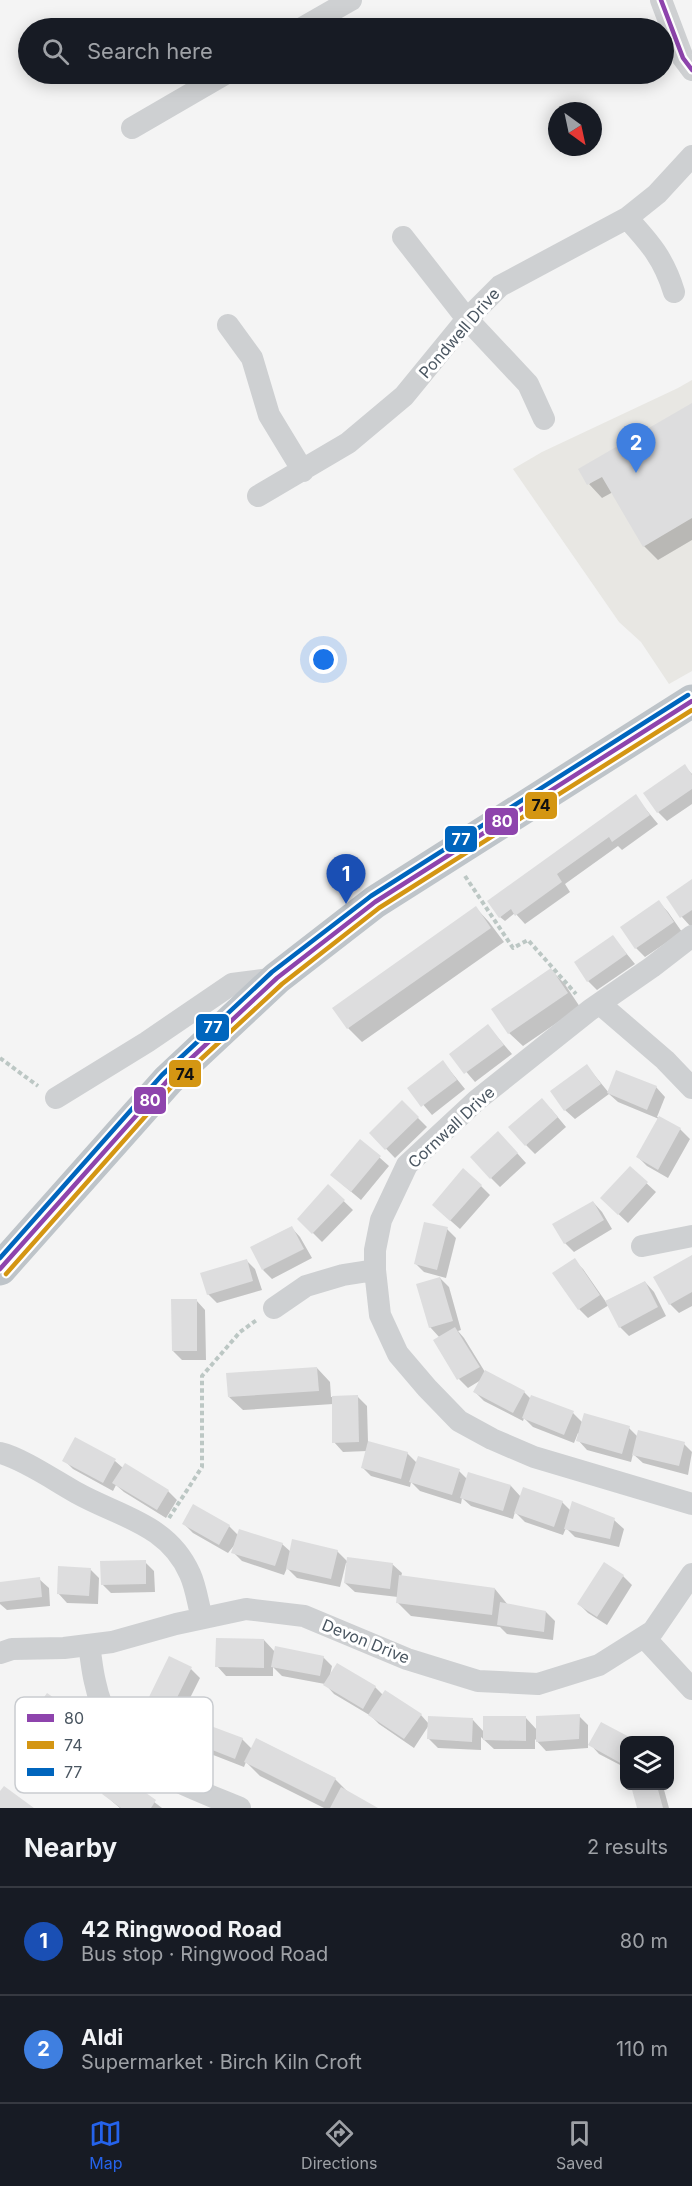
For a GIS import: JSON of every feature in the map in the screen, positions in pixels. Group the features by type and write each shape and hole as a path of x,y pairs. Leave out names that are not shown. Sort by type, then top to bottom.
{"highway":[{"path":"0,1269 168,1080 277,978 375,902 692,701"}],"street":[{"path":"320,18 351,0"},
{"path":"661,0 668,18"},
{"path":"674,34 683,58 692,70"},
{"path":"132,128 208,84"},
{"name":"Pondwell Drive","path":"258,496 348,443 404,396 467,319 500,286 627,218 657,194 692,156"},
{"path":"627,218 648,240 667,269 674,292"},
{"path":"403,237 467,319 528,384 544,419"},
{"path":"228,325 252,358 269,415 303,471"},
{"name":"Cornwall Drive","path":"692,936 595,1007 477,1100 407,1164 381,1220 375,1250 380,1315 398,1354 459,1421 492,1439 534,1457 692,1504"},
{"path":"56,1098 147,1042 232,984 277,978"},
{"path":"595,1007 664,1060 692,1088"},
{"path":"642,1246 692,1236"},
{"path":"274,1308 306,1286 343,1275 375,1270"},
{"path":"0,1453 82,1496 131,1517 159,1534 179,1556 191,1574 202,1618"},
{"name":"Devon Drive","path":"0,1653 12,1649 64,1648 112,1642 246,1609 304,1616 407,1659 478,1681 538,1684 599,1665 653,1631 692,1574"},
{"path":"644,1637 692,1689"},
{"path":"89,1645 95,1683 100,1697"},
{"path":"204,1793 240,1808"}],"path":[{"path":"450,853 513,948 528,940 595,1007"},
{"path":"0,1058 56,1098"},
{"path":"159,1534 202,1467 202,1376 240,1332 274,1308"}],"shaded area":[{"path":"692,380 692,671 669,684 641,642 619,622 513,469 542,452"}],"building":[{"path":"692,403 692,518 643,547 602,477 587,485 578,469"},
{"path":"685,764 692,775 692,789 657,813 643,793"},
{"path":"636,794 650,815 612,842 609,837 557,874 562,882 515,916 511,909 499,918 487,901"},
{"path":"692,879 692,910 680,918 666,897"},
{"path":"659,900 674,922 635,949 620,927"},
{"path":"476,906 491,928 347,1029 332,1008"},
{"path":"613,935 627,954 587,982 574,962"},
{"path":"551,968 568,993 508,1034 491,1009"},
{"path":"488,1024 504,1045 464,1074 449,1054"},
{"path":"443,1060 457,1080 421,1107 407,1088"},
{"path":"587,1064 601,1084 564,1111 550,1091"},
{"path":"616,1070 657,1086 647,1110 607,1093"},
{"path":"542,1098 558,1117 525,1146 508,1127"},
{"path":"402,1100 419,1117 385,1150 369,1133"},
{"path":"659,1116 681,1128 658,1170 636,1157"},
{"path":"498,1131 518,1153 490,1179 470,1157"},
{"path":"360,1139 381,1156 351,1192 330,1175"},
{"path":"630,1166 648,1182 618,1215 600,1198"},
{"path":"463,1168 482,1185 450,1221 432,1205"},
{"path":"328,1184 345,1200 312,1234 297,1219"},
{"path":"593,1201 604,1220 564,1244 552,1224"},
{"path":"424,1222 448,1227 437,1270 414,1264"},
{"path":"292,1226 304,1249 262,1270 250,1247"},
{"path":"692,1255 692,1292 669,1305 653,1277"},
{"path":"575,1258 600,1295 578,1310 552,1273"},
{"path":"247,1259 253,1281 207,1295 200,1273"},
{"path":"440,1277 453,1321 429,1328 416,1284"},
{"path":"645,1281 658,1307 619,1328 605,1301"},
{"path":"171,1299 197,1299 197,1351 172,1351"},
{"path":"455,1327 480,1367 457,1380 433,1340"},
{"path":"317,1367 319,1391 228,1397 226,1373"},
{"path":"485,1370 525,1391 513,1413 473,1392"},
{"path":"358,1395 359,1442 332,1443 332,1396"},
{"path":"531,1395 574,1411 564,1435 522,1418"},
{"path":"584,1413 630,1426 622,1454 576,1441"},
{"path":"638,1430 685,1442 679,1466 632,1455"},
{"path":"75,1437 116,1459 103,1483 62,1461"},
{"path":"368,1441 408,1452 401,1479 361,1468"},
{"path":"418,1456 460,1469 452,1495 409,1482"},
{"path":"125,1463 169,1490 157,1510 112,1483"},
{"path":"468,1472 511,1485 503,1511 460,1498"},
{"path":"523,1487 563,1501 554,1527 514,1513"},
{"path":"572,1501 615,1518 610,1539 564,1529"},
{"path":"193,1504 230,1525 219,1545 182,1524"},
{"path":"239,1529 283,1543 275,1566 231,1553"},
{"path":"292,1539 338,1550 331,1579 286,1569"},
{"path":"347,1557 393,1563 390,1589 344,1583"},
{"path":"146,1560 146,1584 101,1585 100,1561"},
{"path":"604,1562 624,1575 597,1617 577,1604"},
{"path":"58,1566 91,1568 89,1596 57,1594"},
{"path":"399,1575 495,1588 492,1615 396,1603"},
{"path":"40,1577 42,1597 0,1602 0,1582"},
{"path":"500,1602 546,1611 544,1632 497,1625"},
{"path":"216,1638 264,1639 264,1668 215,1667"},
{"path":"275,1646 324,1656 320,1676 271,1667"},
{"path":"169,1656 192,1667 177,1697 149,1697"},
{"path":"337,1663 376,1686 363,1709 323,1685"},
{"path":"385,1690 422,1714 404,1739 368,1715"},
{"path":"580,1714 579,1739 536,1742 536,1716"},
{"path":"428,1716 473,1718 472,1742 427,1739"},
{"path":"483,1716 526,1716 526,1741 483,1740"},
{"path":"601,1722 627,1736 620,1736 620,1763 588,1745"},
{"path":"213,1727 243,1738 235,1759 213,1750"},
{"path":"256,1738 336,1778 324,1802 244,1762"},
{"path":"4,1786 34,1808 0,1808 0,1791"},
{"path":"341,1787 378,1808 330,1808"},
{"path":"632,1790 658,1790 663,1808 637,1808"},
{"path":"146,1793 156,1800 151,1808 121,1808 102,1794"}],"transit line":[{"name":"80","path":"661,0 668,18"},
{"name":"80","path":"674,34 683,58 692,70"},
{"name":"77","path":"0,1258 162,1075 272,972 371,896 688,695"},
{"name":"80","path":"0,1269 168,1080 277,978 375,902 692,701"},
{"name":"74","path":"6,1274 173,1085 282,984 379,908 692,710"}],"place":[{"name":"Aldi","path":"636,473"},
{"name":"42 Ringwood Road","path":"346,904"}]}
